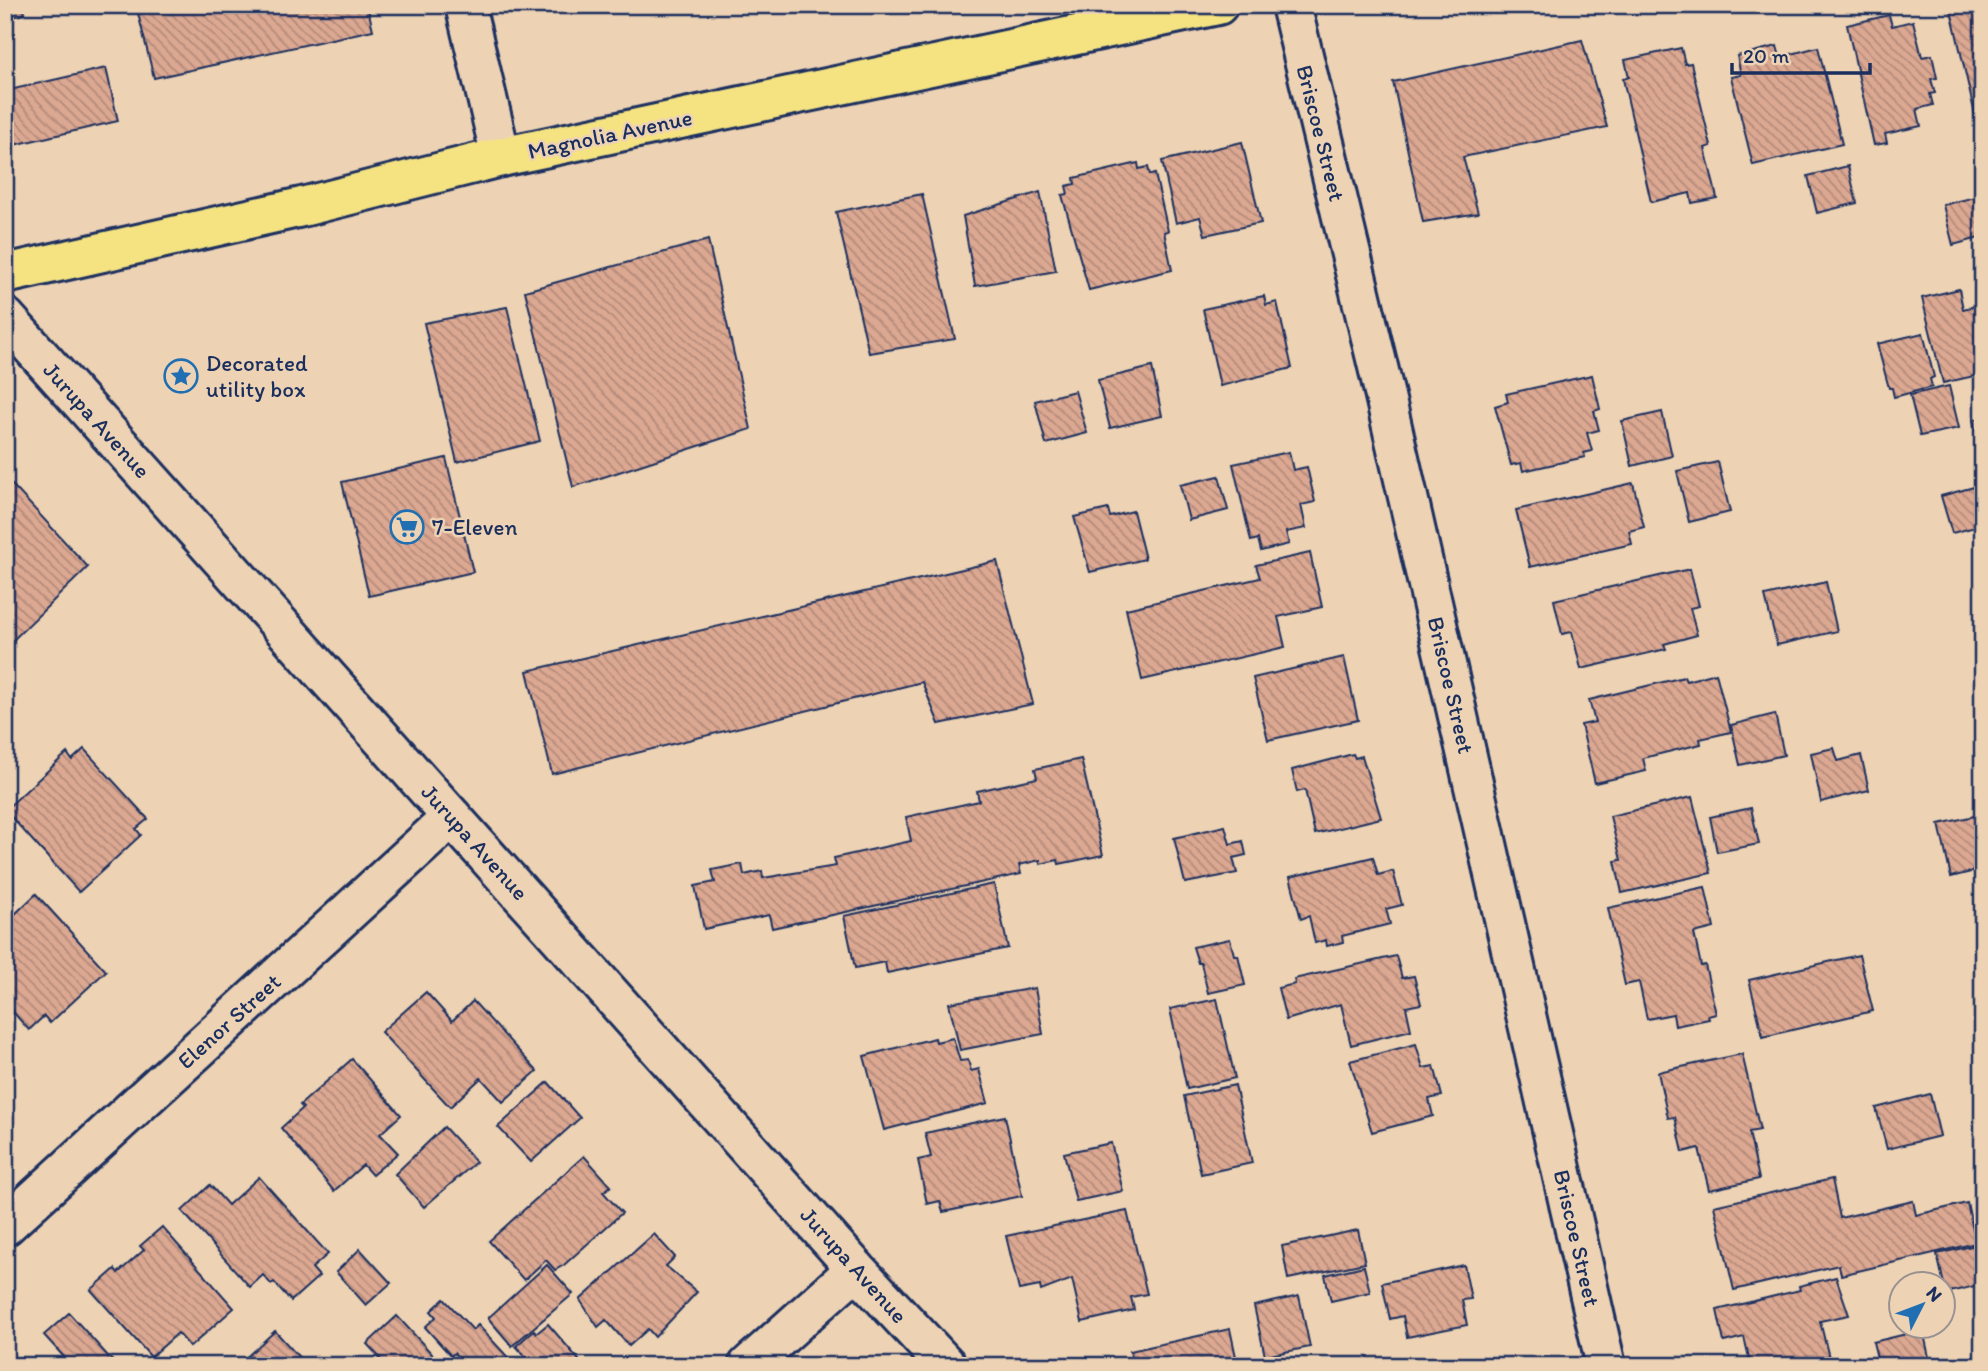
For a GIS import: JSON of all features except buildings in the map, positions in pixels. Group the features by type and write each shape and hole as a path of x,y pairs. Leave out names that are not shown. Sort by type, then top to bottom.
{"main road":[{"name":"Magnolia Avenue","path":"5,274 302,207 501,157 1218,5"}],"street":[{"path":"465,5 501,157"},
{"name":"Briscoe Street","path":"1291,5 1385,397 1606,1366"},
{"name":"Jurupa Avenue","path":"5,317 856,1269 947,1366"},
{"name":"Elenor Street","path":"5,1226 452,817"},
{"path":"748,1366 856,1269"}],"place":[{"name":"Decorated utility box","path":"181,376"},
{"name":"7-Eleven","path":"407,527"}]}
